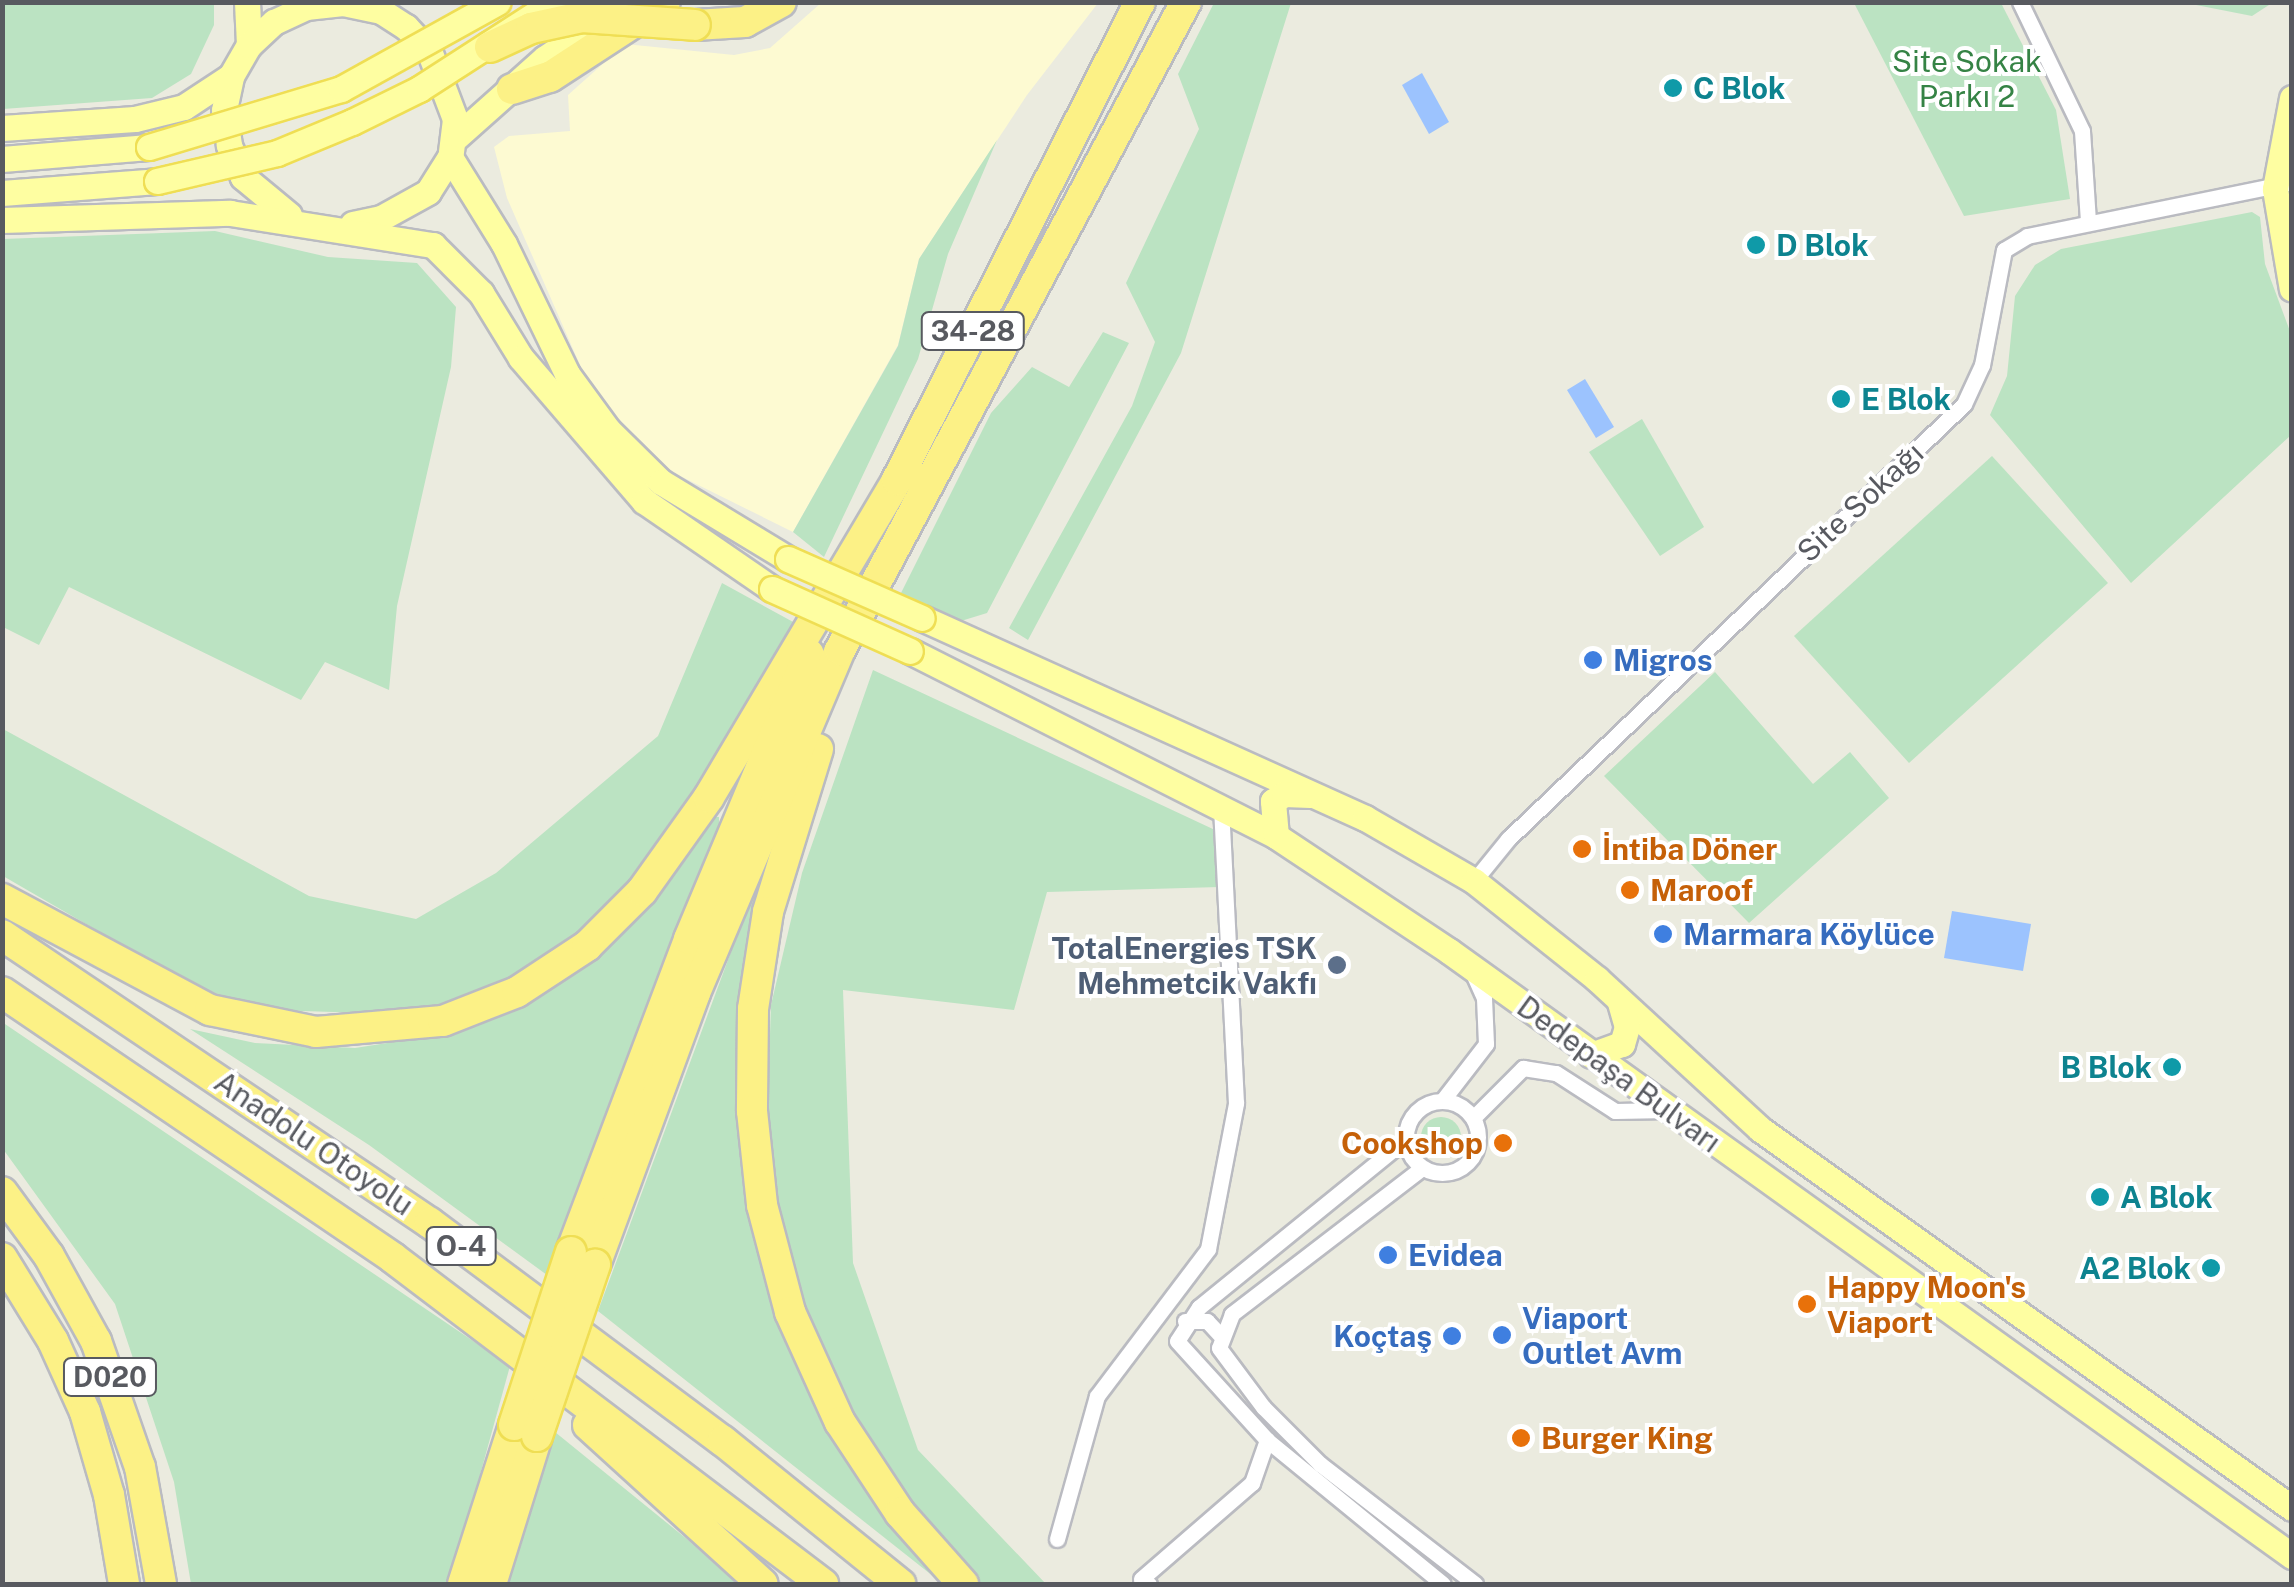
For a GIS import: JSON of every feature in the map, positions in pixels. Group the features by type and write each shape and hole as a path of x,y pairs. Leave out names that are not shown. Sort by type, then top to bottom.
{"highway":[{"path":"459,24 488,2"},
{"path":"512,89 550,76 665,2"},
{"path":"490,47 531,28 582,17 695,24 746,22 781,2"},
{"name":"34-28","path":"863,533 897,480 1140,2"},
{"name":"34-28","path":"900,542 1186,2"},
{"path":"2,899 210,1010 275,1027 390,1030 491,1004 587,946 642,891 709,797 863,533"},
{"path":"463,1584 526,1430 704,905 863,533"},
{"path":"583,1258 824,686 900,542"},
{"path":"900,542 844,677 780,866 753,1009 752,1111 776,1263 812,1367 866,1464 964,1584"},
{"name":"Anadolu Otoyolu","path":"2,934 430,1223 722,1441 900,1584"},
{"name":"Anadolu Otoyolu","path":"2,992 284,1182 823,1584"},
{"name":"D020","path":"2,1192 49,1256 96,1341 140,1466 161,1584"},
{"name":"D020","path":"2,1258 53,1341 84,1412 109,1495 124,1584"},
{"path":"492,1334 763,1584"},
{"path":"491,1584 526,1430"}],"main road":[{"path":"247,2 248,46"},
{"path":"2,159 149,147 341,89 498,2"},
{"path":"2,193 157,180 292,146 420,90 554,2"},
{"path":"452,148 545,58 628,2"},
{"path":"2,220 188,212 332,226 381,218 411,202 442,177 452,148 451,102 430,53 392,7 343,3 306,7 274,22 248,46 231,76 224,110 236,161 268,202 298,220"},
{"path":"2,128 136,119 184,107 231,76"},
{"path":"2292,98 2276,227 2292,290"},
{"name":"Dedepaşa Bulvarı","path":"452,148 567,374 608,430 661,482 788,559 1316,795 1474,882 1620,1002 1760,1128 2292,1508"},
{"name":"Dedepaşa Bulvarı","path":"332,226 412,238 456,264 521,358 644,501 772,589 910,651 1276,836 1469,965 2292,1556"},
{"path":"1276,836 1273,801 1284,794 1316,795"},
{"path":"1591,1055 1622,1044 1628,1027 1620,1002"}],"street":[{"path":"2020,2 2082,131 2088,222"},
{"name":"Site Sokağı","path":"1474,882 1508,839 1964,404 1982,365 2004,250 2027,236 2283,183"},
{"path":"1057,1539 1097,1396 1208,1248 1236,1103 1221,806"},
{"path":"1443,1584 1267,1440 1177,1341 1185,1321 1406,1139 1420,1108 1442,1101 1486,1044 1484,998 1469,965"},
{"path":"1473,1118 1523,1068 1556,1073 1615,1111 1668,1110"},
{"path":"1406,1139 1422,1168 1446,1174 1468,1163 1478,1142 1473,1118 1442,1101"},
{"path":"1193,1361 1208,1360 1232,1314 1422,1168"},
{"path":"1185,1321 1208,1321 1263,1407 1320,1464 1475,1584"},
{"path":"1149,1584 1141,1579 1252,1483 1267,1440"}],"shaded area":[{"path":"821,3 1098,3 1027,95 919,259 898,345 793,532 674,473 617,427 580,365 507,198 494,147 509,136 570,131 568,95 625,44 734,55 770,48"}],"green space":[{"path":"2272,2 2252,16 2186,3"},
{"path":"2,3 214,3 214,25 191,74 152,98 3,109"},
{"path":"1214,3 1291,3 1181,353 1028,640 1009,628 1132,406 1155,342 1126,283 1199,129 1178,74"},
{"name":"Site Sokak Parkı 2","path":"1854,3 2001,3 2056,110 2070,199 1964,216"},
{"path":"997,140 948,254 918,359 824,557 793,532 898,346 919,259"},
{"path":"2252,212 2260,217 2265,264 2291,334 2291,435 2131,583 1990,415 2007,376 2015,296 2035,265 2061,249"},
{"path":"215,231 328,257 417,263 456,307 451,367 397,606 389,690 325,662 301,700 69,587 39,645 3,627 3,239"},
{"path":"1103,332 1129,343 987,613 961,621 901,593 991,413 1032,367 1069,387"},
{"path":"1642,419 1704,527 1660,556 1589,452"},
{"path":"1992,456 2108,583 1909,763 1794,636"},
{"path":"722,583 795,623 679,824 642,873 572,945 502,989 397,1014 270,1010 195,987 3,876 3,729 309,896 416,919 496,873 658,736"},
{"path":"873,670 1215,830 1219,887 1047,892 1014,1010 843,990 853,1263 918,1450 1046,1584 979,1584 884,1473 819,1351 784,1256 767,1122 771,1005 802,873"},
{"path":"1715,672 1813,784 1850,752 1889,798 1749,923 1604,776"},
{"path":"711,817 719,817 719,827 547,1275 369,1145 190,1029 255,1043 355,1048 452,1033 640,912"},
{"path":"778,825 747,1169 882,1505 943,1584 598,1311"},
{"path":"2,1022 510,1366 450,1584 191,1584 174,1482 115,1304 3,1149"},
{"path":"1441,1117 1455,1123 1461,1137 1455,1151 1441,1157 1427,1151 1421,1137 1427,1123"},
{"path":"555,1432 688,1540 737,1584 506,1584"}],"water":[{"path":"1422,73 1449,122 1429,134 1402,85"},
{"path":"1585,379 1614,427 1596,438 1567,390"},
{"path":"1952,911 2031,924 2023,971 1944,958"}],"place":[{"name":"C Blok","path":"1673,88"},
{"name":"D Blok","path":"1756,245"},
{"name":"E Blok","path":"1841,399"},
{"name":"Migros","path":"1593,660"},
{"name":"İntiba Döner","path":"1582,849"},
{"name":"Maroof","path":"1630,890"},
{"name":"Marmara Köylüce","path":"1663,934"},
{"name":"TotalEnergies TSK Mehmetcik Vakfı","path":"1337,965"},
{"name":"B Blok","path":"2172,1067"},
{"name":"Cookshop","path":"1503,1143"},
{"name":"A Blok","path":"2100,1197"},
{"name":"Evidea","path":"1388,1255"},
{"name":"A2 Blok","path":"2211,1268"},
{"name":"Happy Moon's Viaport","path":"1807,1304"},
{"name":"Viaport Outlet Avm","path":"1502,1335"},
{"name":"Koçtaş","path":"1452,1336"},
{"name":"Burger King","path":"1521,1438"}]}
